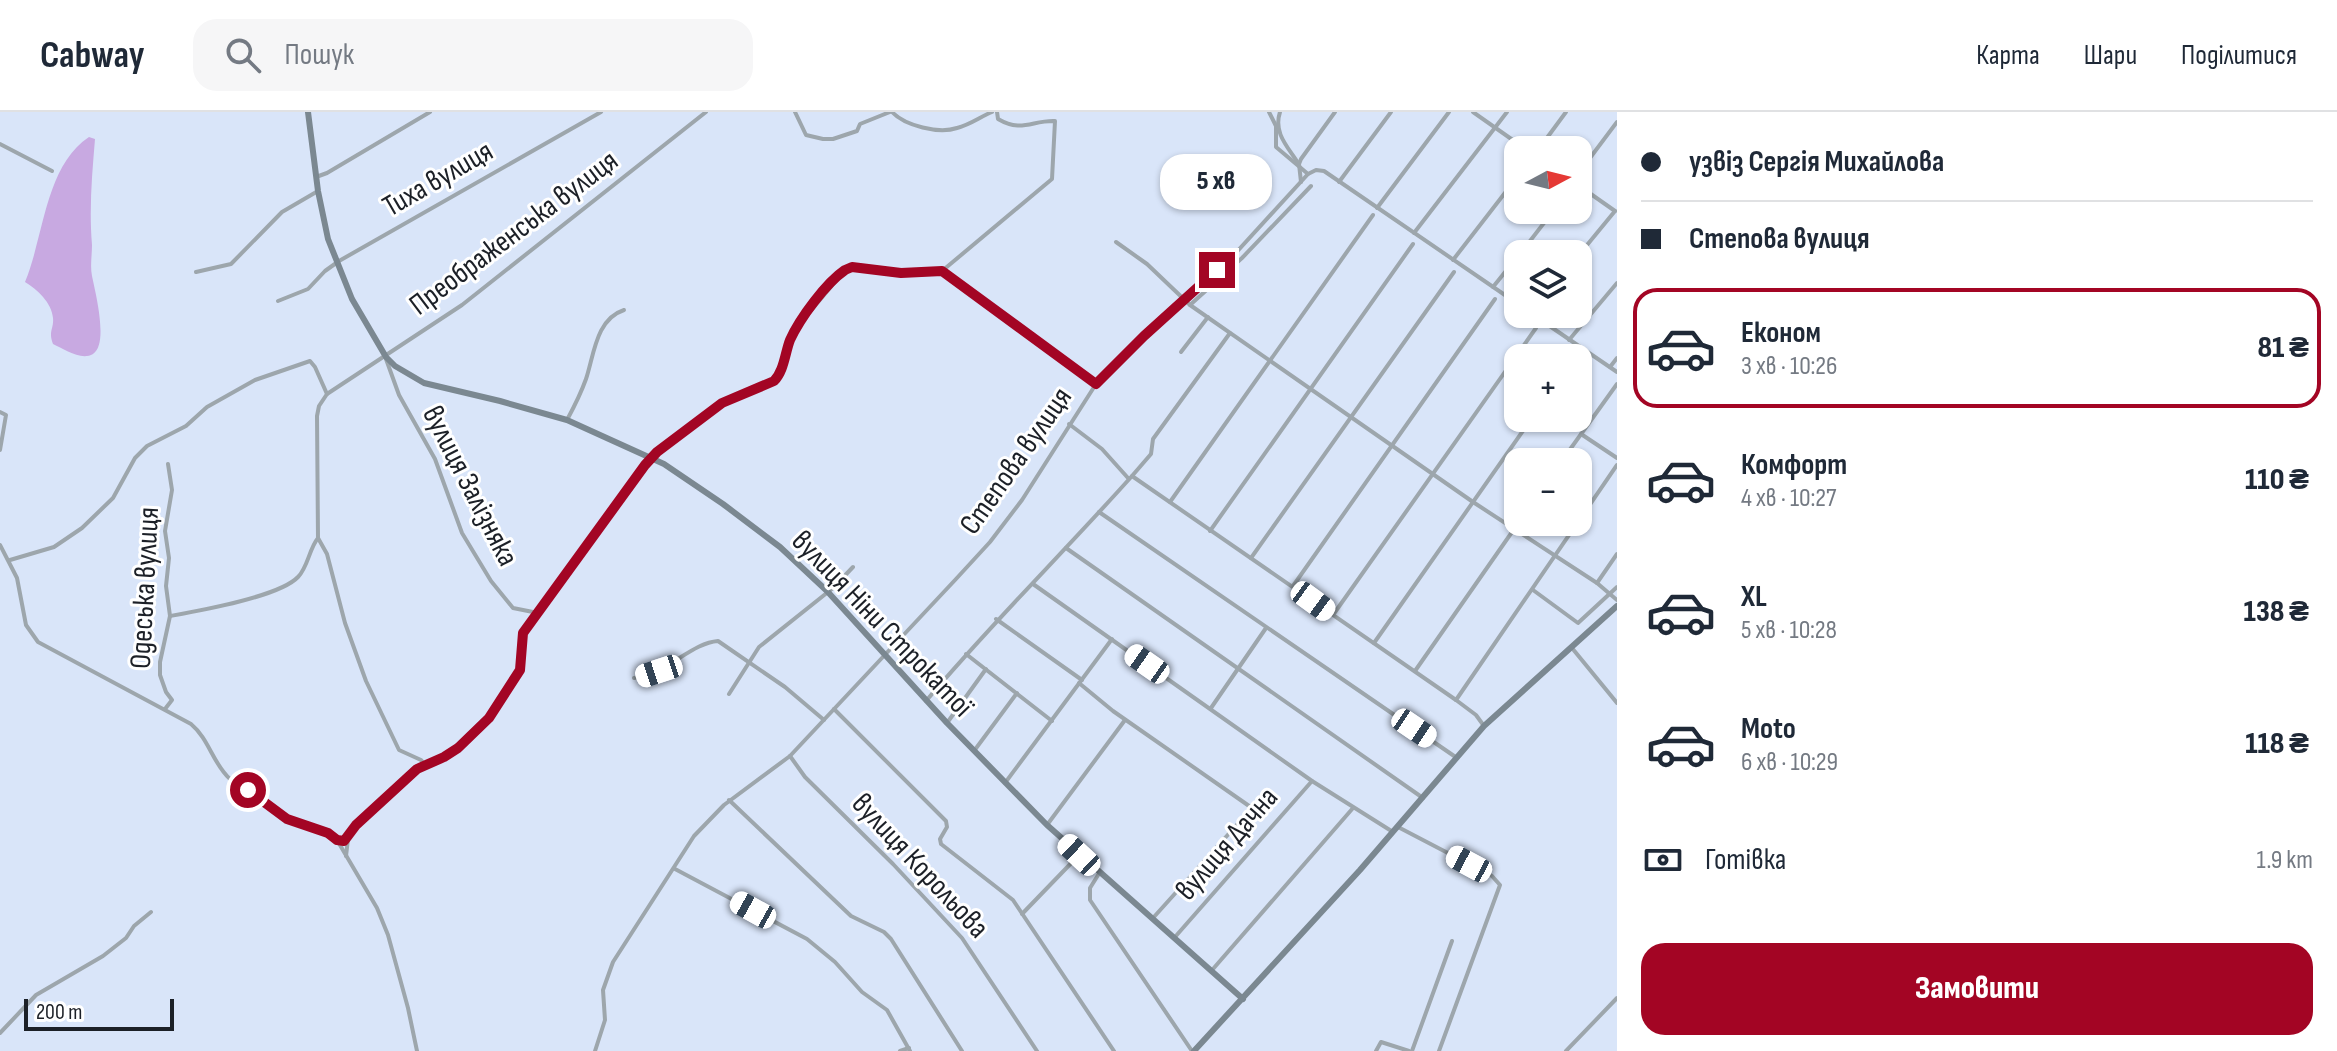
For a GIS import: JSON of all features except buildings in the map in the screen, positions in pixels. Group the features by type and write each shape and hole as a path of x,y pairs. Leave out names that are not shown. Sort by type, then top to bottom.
{"street":[{"path":"308,112 318,191 328,239 352,299 386,357"},
{"path":"316,177 430,112"},
{"name":"Тиха вулиця","path":"278,301 308,289 339,261 601,112"},
{"name":"Преображенська вулиця","path":"327,394 462,305 706,112"},
{"path":"346,856 348,839 356,825 424,764 458,748 489,718 515,681 522,662 523,633 651,458 722,403 774,381 779,376 790,339 798,326 845,270 852,267 917,274 942,271 1052,179 1055,121 1016,126 1002,122 994,112 962,127 943,130 903,121 891,112 860,124 857,131 823,139 806,135 795,112"},
{"path":"1269,112 1276,126 1276,147 1299,164"},
{"path":"1280,112 1277,120 1282,142 1308,174 1316,170 1324,171 1504,294"},
{"path":"1301,184 1299,164 1335,112"},
{"path":"1339,182 1391,112"},
{"path":"1377,208 1449,112"},
{"path":"1473,112 1508,136"},
{"path":"1414,233 1507,112"},
{"path":"1548,136 1566,112"},
{"path":"1592,155 1617,122"},
{"path":"0,144 52,171"},
{"name":"Степова вулиця","path":"595,1051 605,1020 603,990 613,962 694,836 729,800 790,756 990,542 1022,500 1096,384 1232,257 1308,174"},
{"path":"1190,305 1242,258 1311,186"},
{"path":"196,272 231,264 282,212 318,191"},
{"path":"1453,260 1504,194"},
{"path":"1592,194 1615,210"},
{"path":"1591,240 1615,210 1617,201"},
{"path":"1170,502 1373,215"},
{"path":"1531,240 1543,224"},
{"path":"1116,242 1147,264 1190,305 1504,523"},
{"path":"1210,531 1413,244"},
{"path":"942,271 1096,384"},
{"path":"1251,558 1454,272"},
{"path":"1493,287 1504,273"},
{"path":"1569,340 1617,283"},
{"path":"1293,586 1495,299"},
{"path":"567,420 586,379 594,348 607,320 612,314 624,310"},
{"path":"1181,352 1208,317"},
{"path":"1333,615 1536,328"},
{"path":"1552,328 1617,372"},
{"path":"926,701 996,619 1066,548 1151,454 1153,439 1230,333"},
{"name":"вулиця Ніни Строкатої","path":"386,357 424,383 567,420 651,458 748,522 827,591 926,701 1047,825 1213,969 1243,999"},
{"name":"вулиця Залізняка","path":"386,357 399,395 435,459 457,520 474,555 513,608 538,613"},
{"path":"1610,367 1617,358"},
{"path":"10,560 54,547 82,528 113,498 135,458 147,446 186,426 207,407 255,380 303,362 313,363 327,394 317,416 318,538 332,568 345,623 366,681 399,750 424,764"},
{"path":"1571,448 1617,384"},
{"path":"0,412 6,415 0,450"},
{"path":"1069,424 1102,449 1130,478 1170,502 1456,700 1476,715 1484,726"},
{"path":"1374,643 1522,432"},
{"path":"1581,434 1617,458"},
{"name":"Одеська вулиця","path":"165,709 172,700 162,684 160,662 170,616 166,586 169,558 165,531 172,490 168,464"},
{"path":"1456,700 1617,465"},
{"path":"1099,512 1457,758"},
{"path":"1414,671 1510,536"},
{"path":"1524,536 1597,583 1617,600"},
{"path":"170,616 245,600 297,579 318,538"},
{"path":"0,545 2,554 10,560 23,600 22,615 32,637 165,709 199,731 232,780 278,813 298,824 328,833 337,840 377,908 388,935 417,1051"},
{"path":"1066,548 1423,798"},
{"path":"1597,583 1617,554"},
{"path":"729,694 748,660 769,637 853,567"},
{"path":"1032,584 1312,781 1353,807 1492,876 1500,885 1439,1051"},
{"path":"1532,590 1578,623 1617,587"},
{"path":"1100,872 1090,888 1090,900 1193,1051 1396,829 1484,726 1617,606"},
{"path":"996,619 1081,682 1125,720 1252,808 1153,918"},
{"path":"1211,708 1266,628"},
{"path":"1005,783 1112,639"},
{"path":"634,678 659,671 713,641 724,643 824,720"},
{"path":"1572,648 1617,703"},
{"path":"966,654 1052,721"},
{"path":"947,723 986,669"},
{"path":"974,751 1017,693"},
{"path":"834,709 946,821 941,844 986,882 1003,892 1022,914 1114,1051"},
{"path":"1047,825 1125,720"},
{"name":"вулиця Корольова","path":"790,756 805,777 956,930 1037,1051"},
{"name":"вулиця Дачна","path":"1175,937 1312,781"},
{"path":"729,800 851,916 884,932 891,939 962,1051"},
{"path":"1213,969 1353,807"},
{"path":"337,840 348,839"},
{"path":"1022,914 1079,855"},
{"path":"675,869 807,939 835,962 862,992 887,1010 910,1050 900,1051"},
{"path":"0,1033 36,995 103,956 151,912"},
{"path":"1376,1051 1381,1042 1411,1051 1452,941"},
{"path":"1566,1051 1617,998"}],"shaded area":[{"path":"89,137 95,139 91,268 101,329 98,348 93,354 83,356 53,344 50,307 25,282 54,184 74,150"}],"route":[{"path":"248,790 287,819 344,841 356,825 417,769 444,757 472,737 515,681 522,662 523,633 645,465 657,452 722,403 774,381 779,376 790,339 798,326 845,270 852,267 917,274 942,271 1096,384 1217,270"}]}
